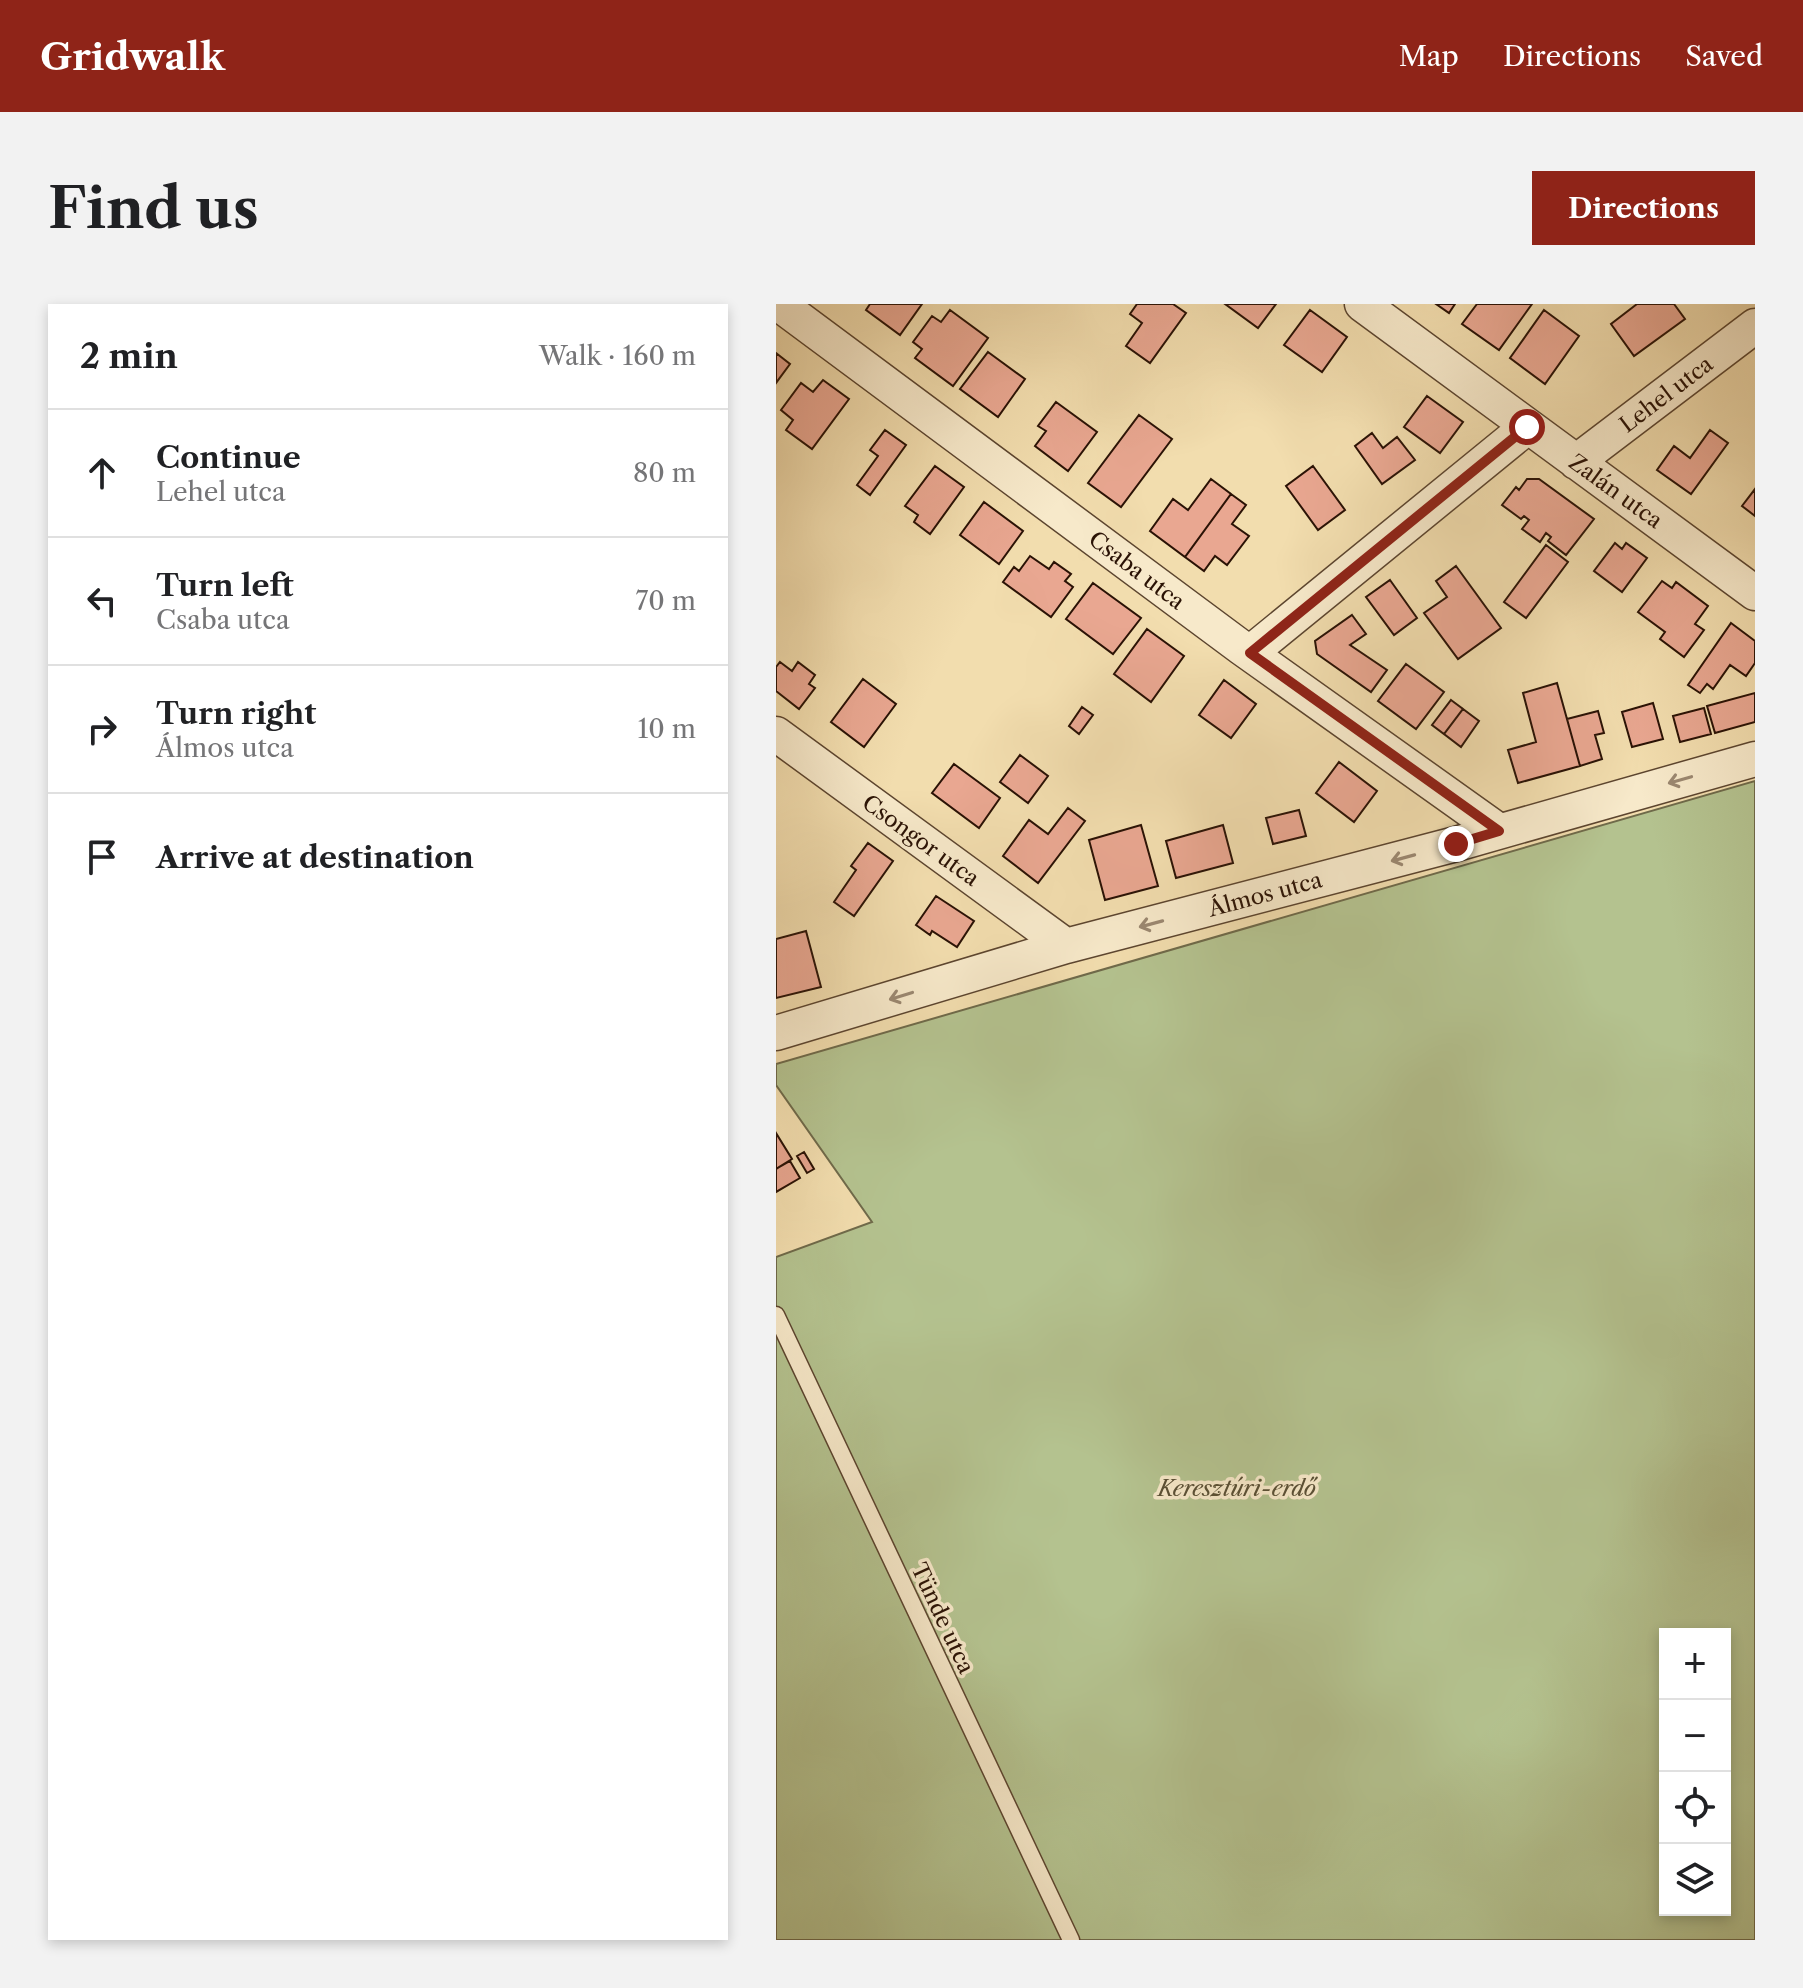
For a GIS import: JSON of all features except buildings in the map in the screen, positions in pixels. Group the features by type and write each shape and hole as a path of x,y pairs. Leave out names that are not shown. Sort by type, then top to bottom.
{"street":[{"name":"Csaba utca","path":"779,304 1250,653 1499,831"},
{"name":"Zalán utca","path":"1362,304 1755,593"},
{"name":"Lehel utca","path":"1576,462 1755,326"},
{"path":"1250,653 1527,427"},
{"name":"Csongor utca","path":"776,734 1066,946"},
{"name":"Álmos utca","path":"776,1033 1066,946 1499,831 1755,759"}],"lane":[{"name":"Tünde utca","path":"776,1315 1071,1940"}],"green space":[{"name":"Keresztúri-erdő","path":"1755,781 1755,1940 776,1940 776,1257 872,1222 776,1085 776,1064"}],"route":[{"path":"1456,844 1499,831 1250,653 1527,427"}]}
